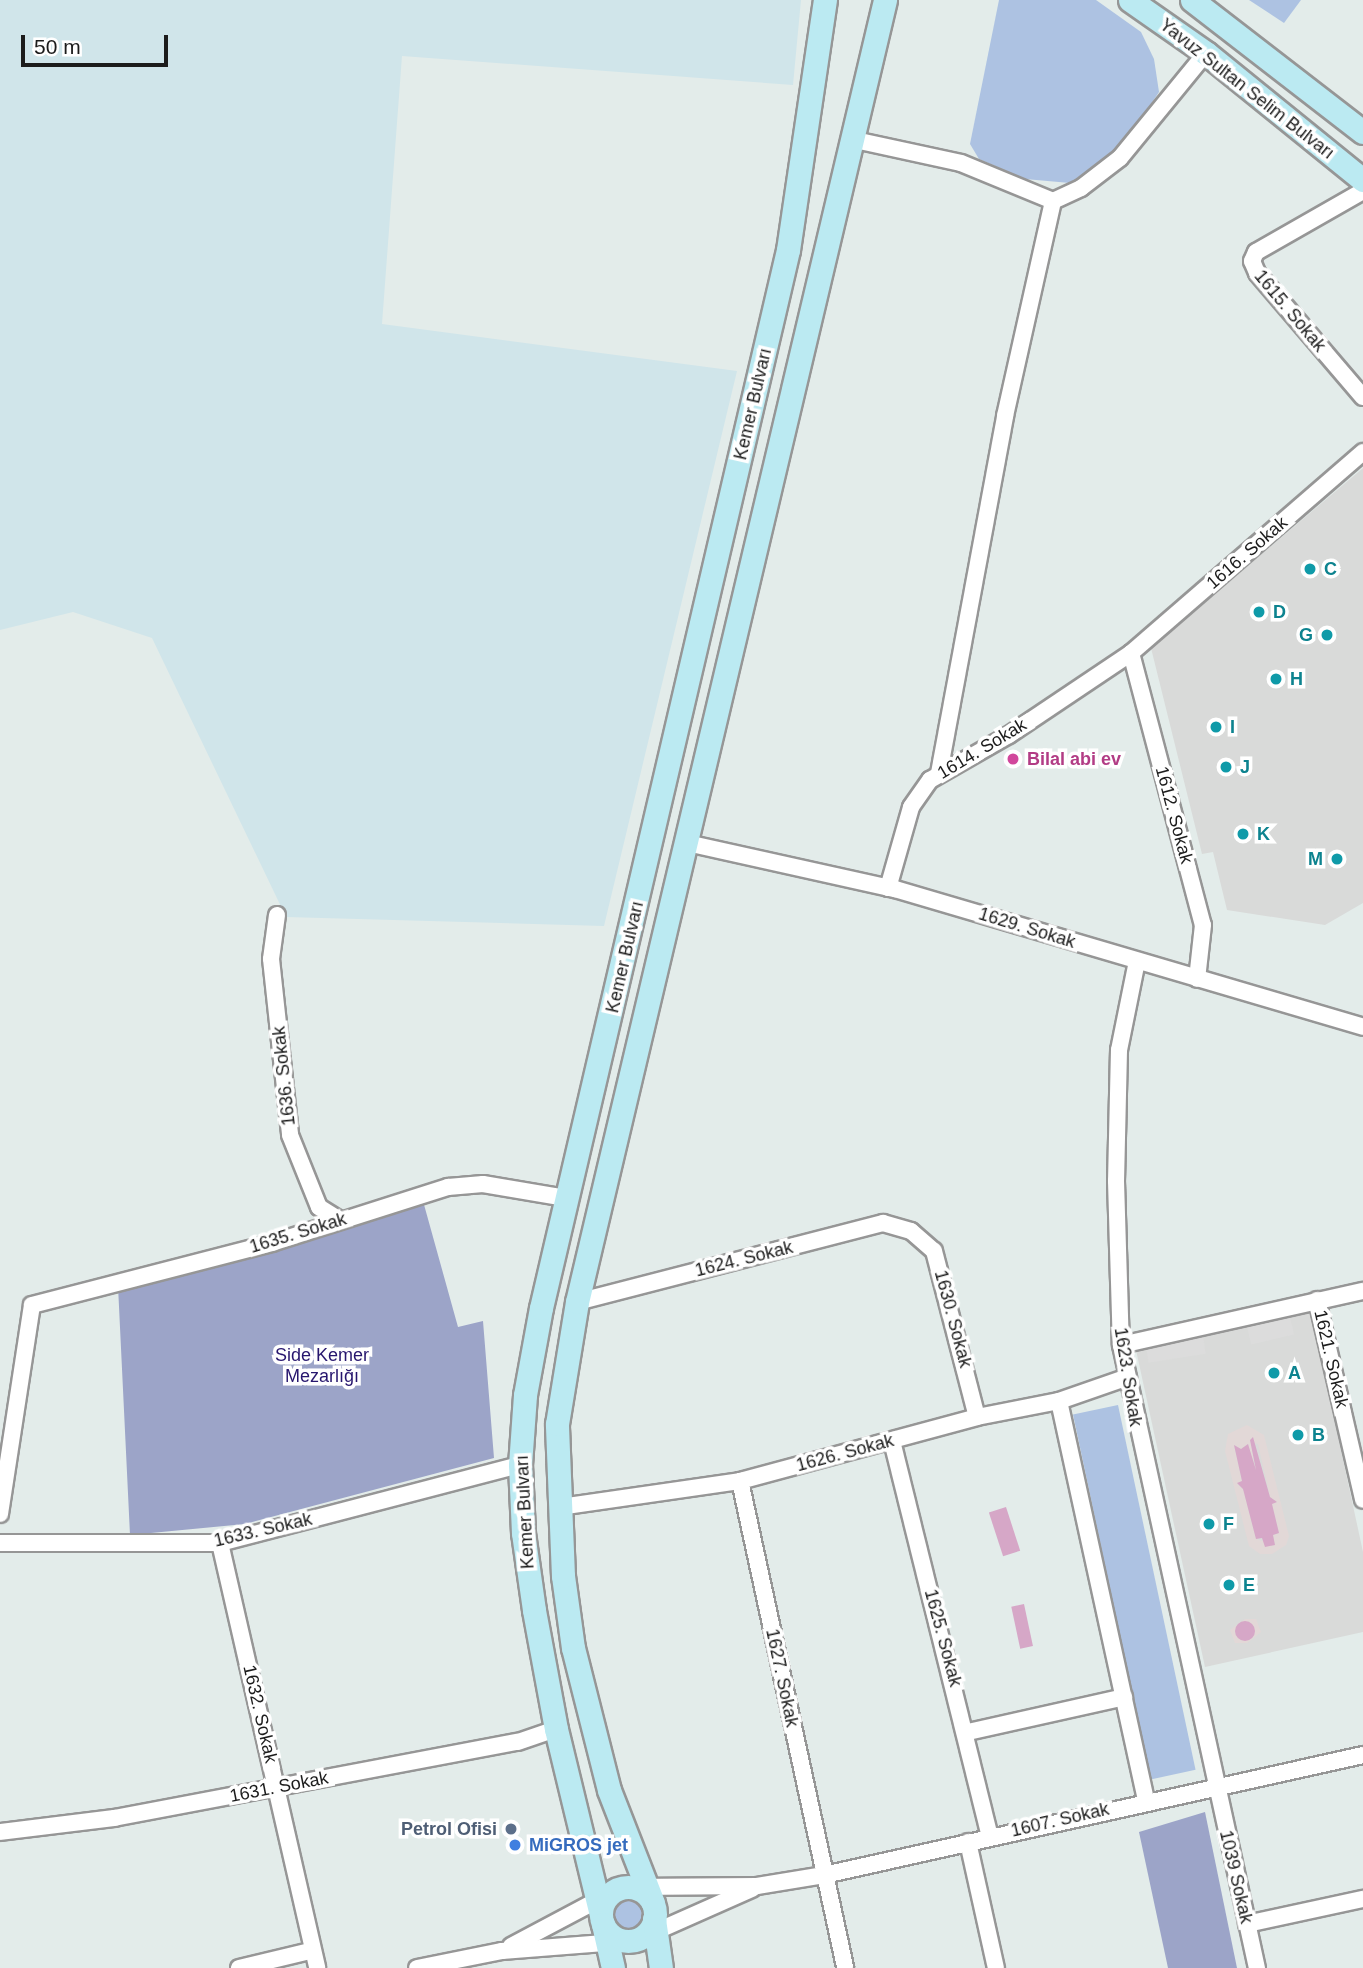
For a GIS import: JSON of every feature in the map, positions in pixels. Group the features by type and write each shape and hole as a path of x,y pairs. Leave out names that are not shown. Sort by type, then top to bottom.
{"main road":[{"name":"Kemer Bulvarı","path":"661,1968 628,1915 556,1729 523,1533 520,1465 525,1395 566,1198 788,250 825,0"},
{"name":"Kemer Bulvarı","path":"613,1968 628,1915 609,1790 573,1648 560,1507 557,1424 578,1302 886,0"},
{"path":"875,46 897,0"},
{"name":"Yavuz Sultan Selim Bulvarı","path":"1130,0 1206,53 1363,180"},
{"name":"Yavuz Sultan Selim Bulvarı","path":"1192,0 1363,132"}],"street":[{"path":"855,140 961,163 1053,201 1081,188 1120,158 1206,53"},
{"name":"1615. Sokak","path":"1363,191 1256,252 1252,261 1257,273 1363,397"},
{"path":"939,773 1005,416 1053,201"},
{"name":"1616. Sokak","path":"1131,653 1363,452"},
{"name":"1614. Sokak","path":"888,888 911,807 923,786 939,773 1009,735 1131,653"},
{"name":"1612. Sokak","path":"1131,653 1203,925 1197,979"},
{"name":"1629. Sokak","path":"687,843 888,888 1363,1027"},
{"name":"1636. Sokak","path":"277,915 271,959 290,1135 319,1207 340,1220"},
{"name":"1623. Sokak","path":"1137,961 1119,1051 1116,1181 1121,1345 1125,1378 1215,1787"},
{"name":"1635. Sokak","path":"0,1514 32,1305 272,1243 448,1187 483,1184 566,1198"},
{"name":"1624. Sokak","path":"578,1302 883,1223 911,1231"},
{"name":"1630. Sokak","path":"911,1231 934,1251 977,1417"},
{"path":"1121,1345 1363,1291"},
{"name":"1621. Sokak","path":"1317,1300 1363,1500"},
{"name":"1626. Sokak","path":"560,1507 740,1481 977,1417 1059,1401 1125,1378"},
{"path":"1059,1401 1146,1801"},
{"name":"1625. Sokak","path":"892,1441 968,1732 990,1836"},
{"name":"1633. Sokak","path":"0,1543 220,1543 520,1465"},
{"name":"1627. Sokak","path":"740,1481 845,1968"},
{"name":"1632. Sokak","path":"220,1543 277,1787 310,1951 317,1968"},
{"path":"968,1732 1124,1697"},
{"name":"1631. Sokak","path":"0,1832 114,1818 518,1742 556,1729"},
{"name":"1607. Sokak","path":"628,1915 757,1886 824,1875 1146,1801 1363,1755"},
{"name":"1039 Sokak","path":"1215,1787 1257,1968"},
{"path":"968,1842 996,1968"},
{"name":"1607. Sokak","path":"628,1915 757,1886"},
{"path":"1247,1924 1363,1899"},
{"path":"417,1968 502,1951 628,1915"},
{"path":"502,1951 628,1915"},
{"path":"239,1968 310,1951"}],"shaded area":[{"path":"0,0 801,0 793,85 402,56 382,324 737,371 604,926 286,917 152,638 73,612 0,630"},
{"path":"999,0 1096,0 1141,32 1154,59 1159,92 1124,145 1070,183 1025,179 979,159 970,144"},
{"path":"1249,0 1301,0 1284,23"},
{"path":"1363,468 1363,903 1325,925 1227,910 1213,852 1202,854 1151,648"},
{"path":"1311,1311 1363,1552 1363,1632 1205,1667 1136,1350"},
{"path":"1290,1317 1294,1335 1251,1344 1247,1327"},
{"path":"1203,1336 1206,1354 1149,1363 1146,1345"},
{"path":"1118,1405 1196,1770 1151,1779 1073,1415"},
{"path":"1247,1425 1264,1435 1289,1536 1286,1545 1272,1554 1260,1554 1249,1546 1225,1451 1228,1434","holes":["1251,1442 1258,1444 1279,1533 1273,1535 1275,1545 1256,1539 1243,1489 1237,1484 1242,1482 1234,1445 1241,1449 1248,1444 1255,1471"]},
{"path":"1253,1437 1270,1497 1277,1502 1272,1504 1279,1533 1273,1535 1275,1545 1265,1547 1262,1538 1256,1539 1243,1489 1237,1483 1242,1481 1234,1445 1241,1449 1248,1444 1256,1470 1250,1440"},
{"path":"1006,1507 1020,1551 1003,1556 989,1513"},
{"path":"1024,1604 1033,1646 1020,1649 1011,1607"},
{"path":"1245,1619 1256,1619 1261,1632 1247,1643 1235,1643 1230,1630"},
{"path":"1245,1621 1252,1624 1255,1631 1252,1638 1245,1641 1238,1638 1235,1631 1238,1624"},
{"path":"628,1901 638,1905 642,1915 638,1925 628,1929 618,1925 614,1915 618,1905"}],"green space":[{"name":"Side Kemer Mezarlığı","path":"423,1201 458,1327 483,1321 494,1458 245,1524 130,1535 118,1286"},
{"path":"1205,1812 1237,1968 1168,1968 1139,1832"}],"place":[{"name":"C","path":"1310,569"},
{"name":"D","path":"1259,612"},
{"name":"G","path":"1327,635"},
{"name":"H","path":"1276,679"},
{"name":"I","path":"1216,727"},
{"name":"Bilal abi ev","path":"1013,759"},
{"name":"J","path":"1226,767"},
{"name":"K","path":"1243,834"},
{"name":"M","path":"1337,859"},
{"name":"A","path":"1274,1373"},
{"name":"B","path":"1298,1435"},
{"name":"F","path":"1209,1524"},
{"name":"E","path":"1229,1585"},
{"name":"Petrol Ofisi","path":"511,1829"},
{"name":"MiGROS jet","path":"515,1845"}]}
